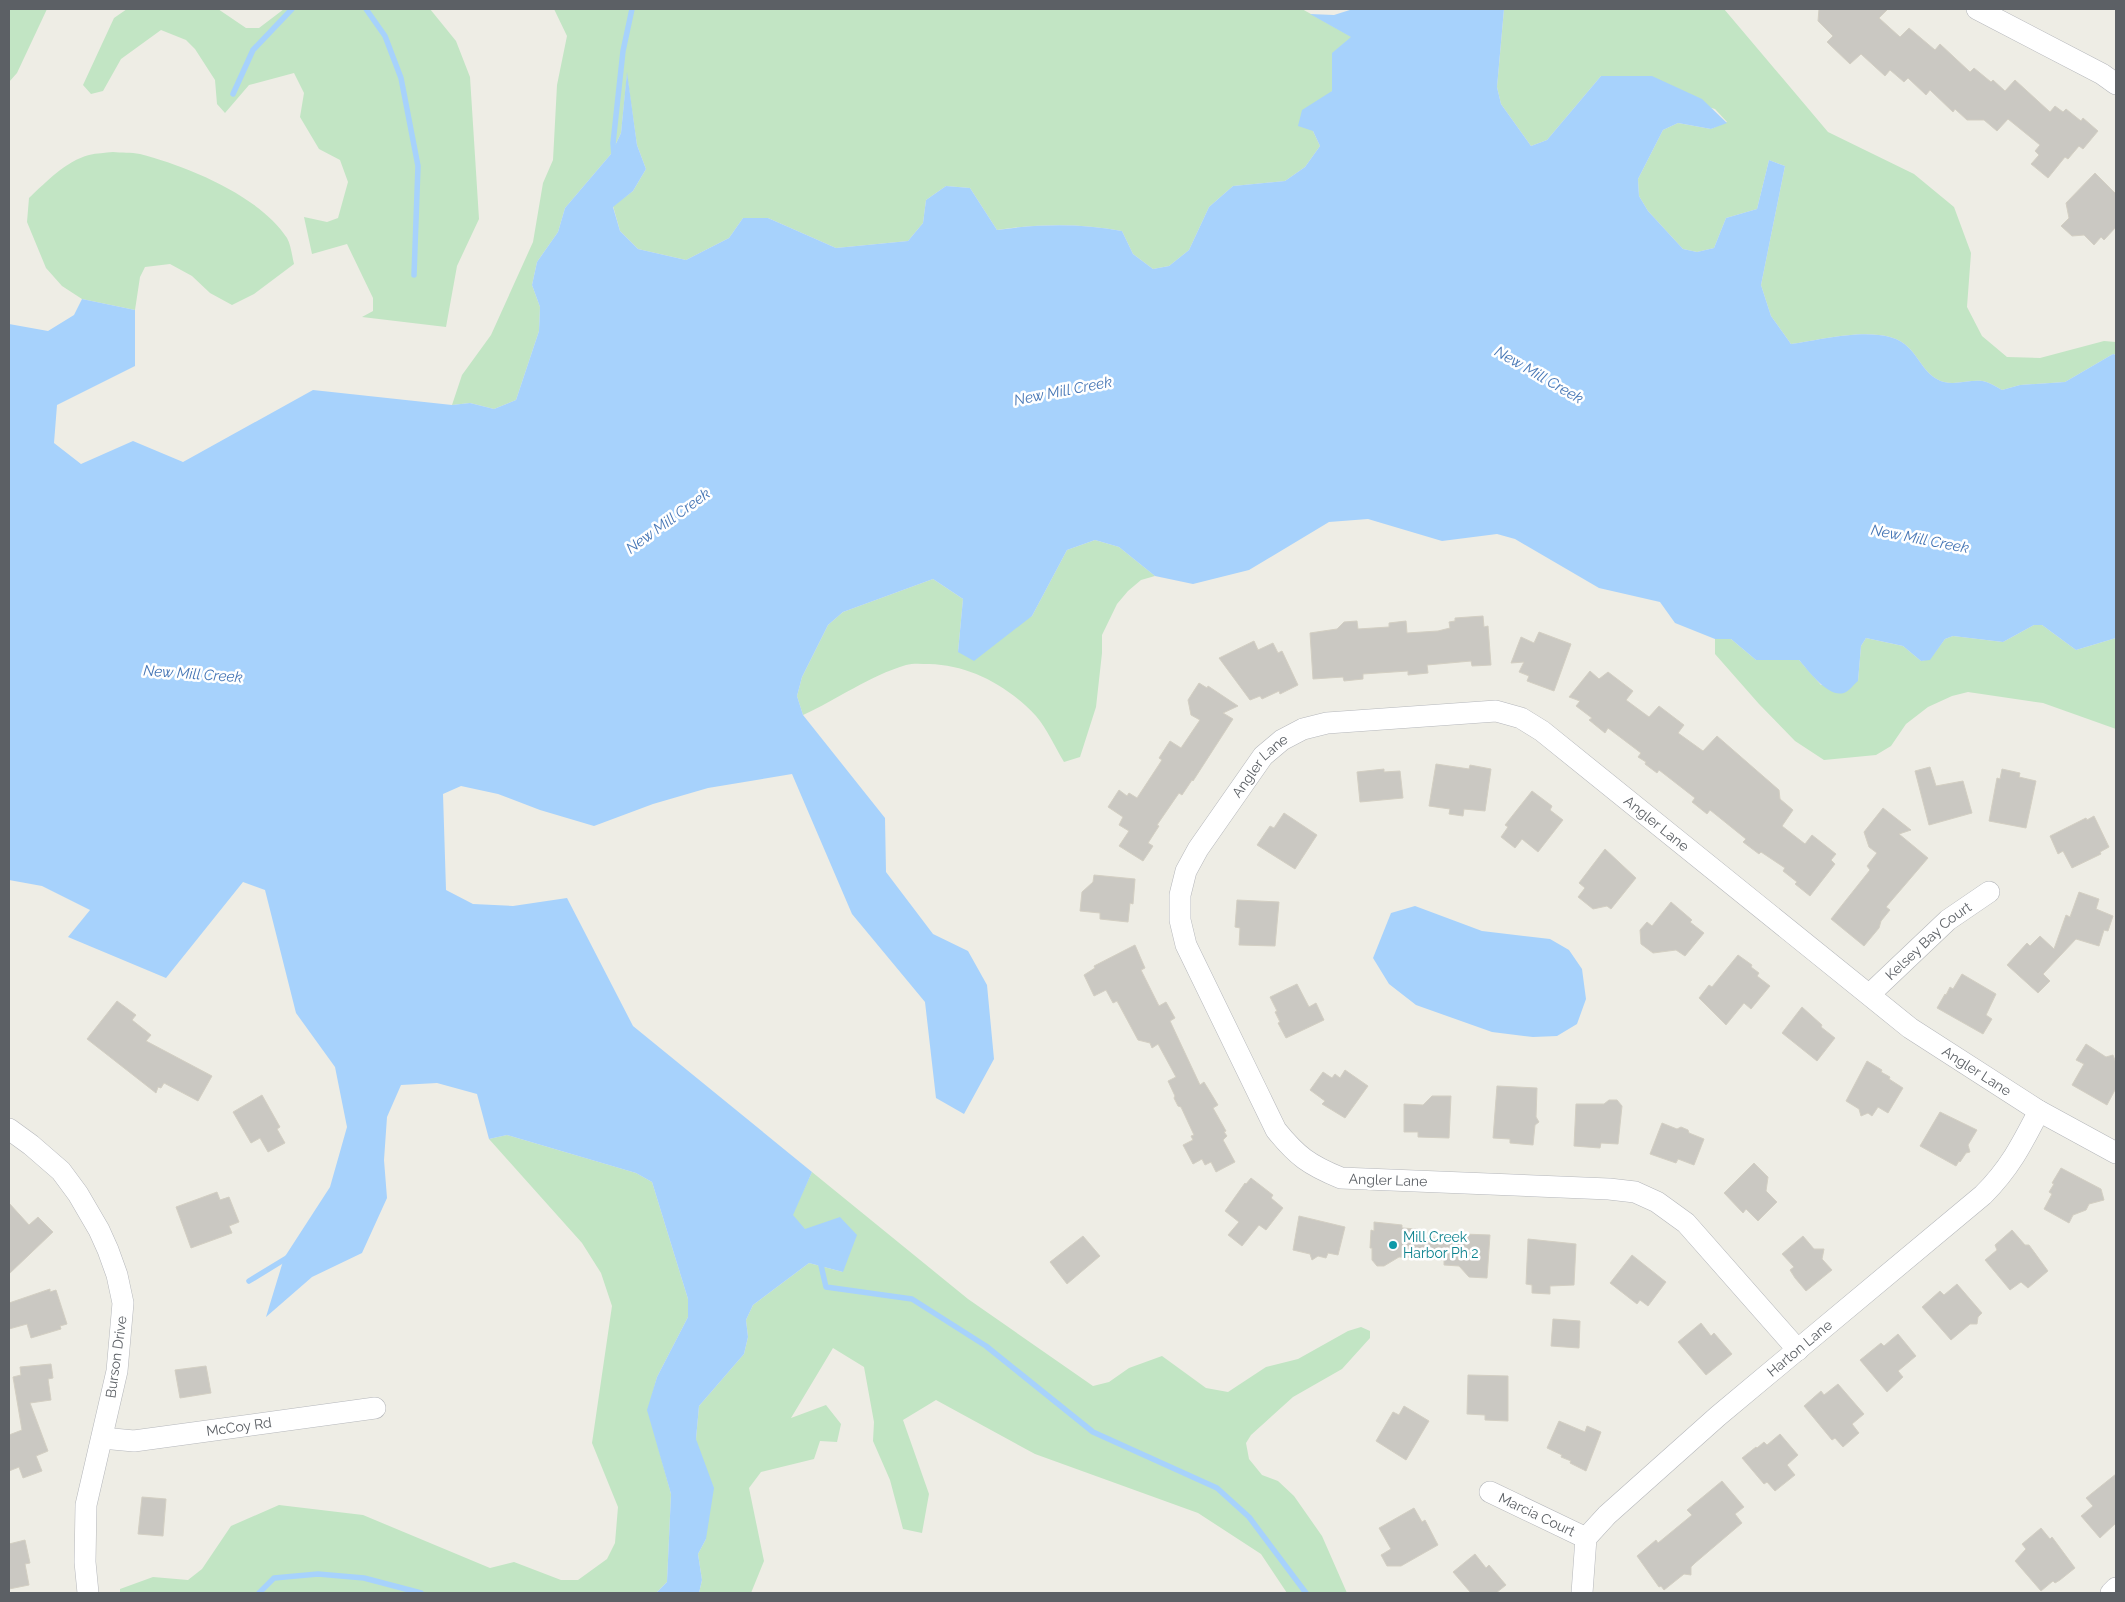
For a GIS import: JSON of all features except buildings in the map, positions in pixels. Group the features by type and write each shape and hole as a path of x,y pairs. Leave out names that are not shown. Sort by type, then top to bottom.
{"street":[{"path":"1977,9 2102,74 2116,84"},
{"name":"Angler Lane","path":"1798,1350 1686,1223 1657,1202 1635,1192 1609,1189 1341,1178 1315,1168 1293,1151 1276,1130 1186,945 1180,920 1180,895 1186,871 1198,849 1263,756 1282,740 1303,729 1328,723 1496,711 1521,718 1542,731 1910,1028 2039,1111 2116,1153"},
{"name":"Kelsey Bay Court","path":"1870,994 1948,920 1989,892"},
{"name":"Harton Lane","path":"1586,1538 1629,1495 1983,1195 2001,1177 2016,1156 2039,1111"},
{"name":"Burson Drive","path":"11,1133 31,1145 61,1172 99,1230 117,1274 123,1303 121,1344 86,1505 85,1562 88,1593"},
{"name":"McCoy Rd","path":"102,1438 134,1441 375,1408"},
{"name":"Marcia Court","path":"1490,1492 1586,1538"},
{"path":"1582,1593 1586,1538"},
{"path":"2111,1593 2116,1588"}],"green space":[{"path":"9,9 47,9 17,73 9,82"},
{"path":"127,9 218,9 246,28 259,28 284,9 430,9 456,41 470,77 479,219 457,266 446,327 362,317 373,311 373,298 347,244 312,254 304,217 327,222 338,218 348,182 340,160 319,149 300,117 304,93 294,73 249,85 225,113 217,104 215,80 195,49 186,40 161,30 121,59 103,91 91,94 83,85 114,18"},
{"path":"554,9 1302,9 1352,37 1333,53 1332,91 1313,131 1320,146 1305,167 1285,181 1233,186 1209,207 1189,250 1169,266 1153,269 1133,254 1122,231 1059,225 997,230 970,188 946,186 926,200 923,223 908,241 836,248 768,218 743,218 729,238 686,260 638,249 620,231 613,206 633,191 646,169 637,145 627,75 621,133 611,154 565,208 558,232 537,262 532,285 540,307 539,331 516,400 494,409 470,403 452,405 462,375 491,335 533,242 543,183 553,160 557,85 567,36"},
{"path":"1504,9 1724,9 1828,132 1914,174 1954,207 1971,253 1967,307 1982,336 2007,357 2040,358 2104,341 2116,342 2116,355 2113,354 2065,382 2020,385 2002,390 1984,381 1949,383 1938,380 1928,372 1909,348 1899,340 1885,336 1853,335 1791,344 1771,316 1761,285 1785,166 1769,160 1757,209 1726,218 1714,248 1697,252 1683,249 1648,211 1639,196 1638,179 1663,130 1678,123 1711,129 1727,122 1715,109 1601,76 1547,140 1531,146 1501,104 1497,87"},
{"path":"113,152 140,154 159,159 200,175 241,196 275,223 287,238 294,264 254,294 232,305 210,293 192,276 170,264 145,267 140,277 135,310 82,299 62,286 46,268 27,222 29,198 42,185 72,162 89,155"},
{"path":"1095,540 1119,547 1155,576 1141,580 1128,591 1117,604 1102,635 1096,707 1080,757 1064,762 1040,721 1013,695 987,679 959,668 944,665 906,665 866,681 803,715 797,696 802,677 828,625 843,612 933,579 963,599 958,652 1032,616 1067,550"},
{"path":"2034,625 2042,625 2076,650 2116,638 2116,729 2043,703 1968,692 1952,696 1928,707 1906,724 1891,746 1876,755 1824,760 1795,741 1715,654 1715,639 1731,639 1756,660 1799,660 1821,685 1858,681 1861,646 1866,638 1903,646 1921,661 1930,659 1945,639 1953,636 2003,642"},
{"path":"507,1135 636,1173 652,1182 688,1299 688,1317 657,1377 648,1410 671,1494 667,1582 656,1593 120,1593 120,1589 153,1577 188,1580 202,1569 231,1526 279,1505 363,1515 490,1568 514,1562 561,1580 578,1580 607,1559 615,1543 618,1507 592,1443 612,1306 601,1273 582,1243 489,1139"},
{"path":"812,1172 968,1299 1093,1386 1109,1382 1129,1368 1162,1356 1206,1388 1228,1392 1266,1367 1298,1359 1348,1331 1361,1327 1370,1331 1370,1338 1342,1369 1293,1397 1251,1435 1246,1443 1249,1459 1262,1475 1278,1481 1294,1496 1322,1536 1347,1593 1287,1593 1261,1554 1198,1513 1035,1454 936,1400 903,1420 929,1494 922,1533 903,1529 890,1480 873,1441 874,1422 864,1367 833,1348 791,1418 826,1405 841,1424 837,1442 820,1441 814,1459 761,1472 749,1488 764,1561 751,1593 699,1593 702,1580 698,1554 706,1539 696,1439 699,1406 744,1354 748,1337 746,1320 753,1305 809,1263 843,1272 792,1215"}],"water":[{"name":"New Mill Creek","path":"1353,9 1504,9 1497,87 1501,104 1531,146 1547,140 1601,76 1652,76 1702,99 1727,123 1711,129 1678,123 1663,130 1638,179 1639,196 1648,211 1683,249 1697,252 1714,248 1726,218 1757,209 1769,160 1785,166 1761,285 1771,316 1791,344 1853,335 1885,336 1899,340 1909,348 1928,372 1938,380 1949,383 1984,381 2002,390 2020,385 2065,382 2113,354 2116,355 2116,638 2076,650 2042,625 2034,625 2003,642 1953,636 1945,639 1930,660 1921,661 1903,646 1866,638 1861,646 1858,681 1848,691 1840,694 1826,688 1799,660 1756,660 1731,639 1715,639 1675,623 1660,602 1599,588 1515,539 1497,534 1442,541 1368,519 1329,522 1249,570 1193,584 1155,576 1119,547 1095,540 1067,550 1032,616 974,661 958,652 963,599 933,579 843,612 828,625 802,677 797,696 803,715 885,818 886,872 933,934 968,951 987,985 994,1059 964,1114 936,1098 925,1002 852,914 792,774 708,788 653,804 594,826 540,810 498,794 461,786 443,794 446,890 473,904 513,906 567,898 633,1026 812,1172 793,1215 805,1229 840,1217 857,1235 843,1272 809,1263 753,1305 746,1320 748,1337 744,1354 699,1406 696,1439 714,1488 706,1539 698,1554 702,1580 699,1593 656,1593 667,1582 671,1494 647,1410 657,1377 688,1317 688,1299 652,1182 636,1173 507,1135 489,1139 477,1094 437,1083 401,1085 387,1117 384,1160 387,1198 362,1253 312,1277 266,1317 284,1258 330,1187 347,1127 335,1067 296,1013 265,890 243,882 166,978 68,937 90,910 42,886 9,880 9,324 48,331 74,315 82,299 135,310 135,366 57,405 54,443 81,464 133,441 183,462 313,390 452,405 470,403 494,409 516,400 539,331 540,307 532,285 537,262 558,232 565,208 611,154 621,133 627,72 637,145 646,169 633,191 613,207 620,231 638,249 686,260 729,238 743,218 768,218 836,248 908,241 923,223 926,200 946,186 970,188 997,230 1028,226 1060,225 1107,228 1122,231 1133,254 1153,269 1169,266 1189,250 1209,207 1233,186 1285,181 1305,167 1320,146 1313,131 1298,126 1302,110 1332,91 1332,53 1351,37 1310,14 1334,15"},
{"path":"1415,906 1482,931 1550,939 1569,950 1582,969 1586,999 1577,1024 1557,1036 1533,1037 1492,1032 1416,1005 1389,984 1373,958 1391,913"}],"waterway":[{"path":"233,94 253,50 292,9"},
{"path":"366,9 385,36 401,78 418,166 414,275"},
{"path":"614,155 613,143 623,51 632,9"},
{"path":"249,1281 290,1256"},
{"path":"820,1261 826,1287 912,1299 986,1346 1093,1432 1217,1488 1249,1517 1306,1593"},
{"path":"259,1593 274,1578 318,1574 364,1578 421,1593"}],"place":[{"name":"Mill Creek Harbor Ph 2","path":"1393,1245"}]}
